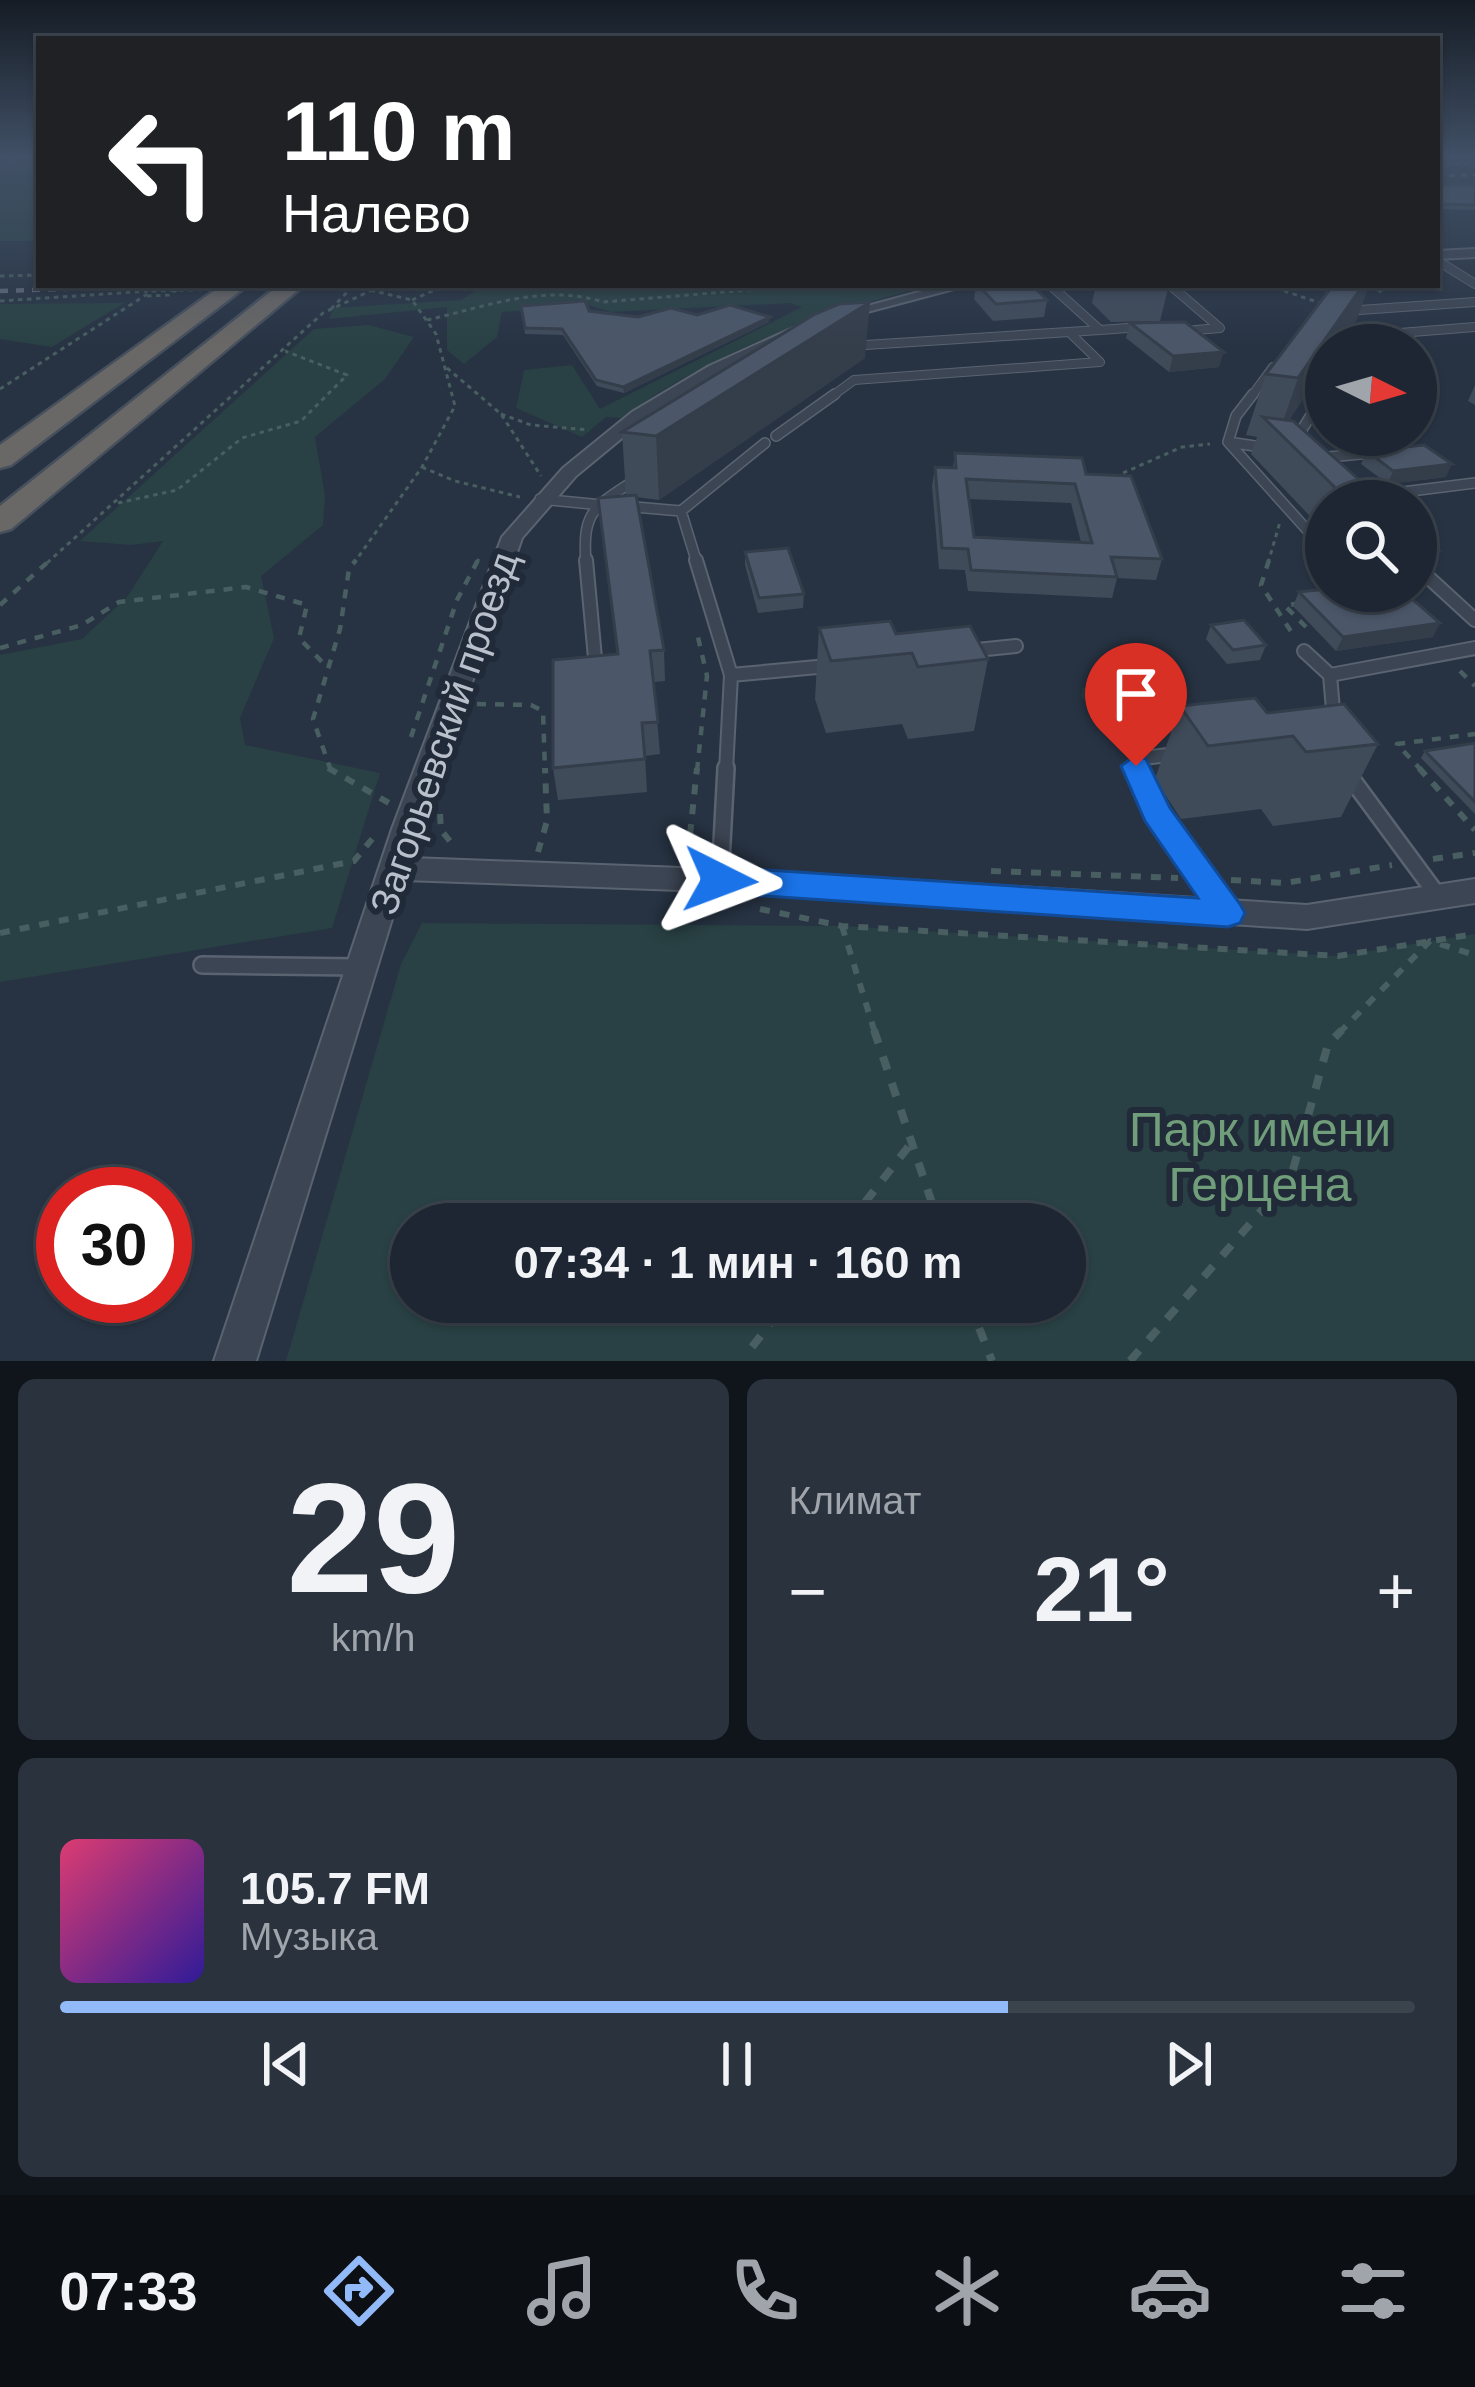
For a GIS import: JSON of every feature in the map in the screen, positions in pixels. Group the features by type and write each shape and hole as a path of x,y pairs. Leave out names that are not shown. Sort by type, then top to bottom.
{"highway":[{"path":"0,459 233,288"},
{"path":"0,522 289,288"}],"street":[{"path":"1440,258 1475,253"},
{"name":"Загорьевский проезд","path":"236,1361 361,967 512,537 536,493 660,404 766,344 859,309 949,288"},
{"path":"395,869 720,870 1307,917 1475,891"}],"lane":[{"path":"1440,260 1475,284"},
{"path":"1053,288 1100,329"},
{"path":"1168,332 1220,328 1173,288"},
{"path":"1329,312 1475,302"},
{"path":"830,354 848,346 1148,326"},
{"path":"1437,330 1475,327"},
{"path":"536,493 681,511 854,380 1100,362 1069,332"},
{"path":"1228,442 1236,416 1274,365"},
{"path":"1228,442 1289,451 1305,425"},
{"path":"1228,442 1305,527"},
{"path":"1299,460 1341,456"},
{"path":"597,681 583,527 598,504 655,466"},
{"path":"1437,488 1475,483"},
{"path":"681,511 731,675 720,870"},
{"path":"1437,585 1475,620"},
{"path":"945,654 1016,646"},
{"path":"1330,675 1475,648"},
{"path":"1304,650 1330,675 1336,740"},
{"path":"731,675 850,663"},
{"path":"1196,751 1144,758 1136,766 1156,813 1228,913"},
{"path":"1338,761 1438,896"},
{"path":"202,965 361,967"}],"path":[{"path":"0,276 36,275"},
{"path":"141,297 169,295 180,288"},
{"path":"0,301 271,288"},
{"path":"0,605 331,310 349,288"},
{"path":"359,288 412,300 446,288"},
{"path":"427,320 496,301 586,293 603,302 773,288"},
{"path":"1277,288 1340,308"},
{"path":"1324,288 1332,299"},
{"path":"0,389 152,291"},
{"path":"331,310 370,291"},
{"path":"389,803 329,770 314,719 349,569 422,467 455,406 447,368 427,320 412,300"},
{"path":"112,504 177,490 242,438 301,421 347,375 284,350"},
{"path":"447,368 501,414 531,425 610,430"},
{"path":"501,414 536,493"},
{"path":"1123,473 1182,447 1228,442"},
{"path":"422,467 455,482 536,493"},
{"path":"1285,505 1261,585 1304,650"},
{"path":"0,648 82,625 119,602 246,587 307,604 299,638 328,668"},
{"path":"1304,602 1285,606 1351,671"},
{"path":"692,614 707,676 687,859 720,870"},
{"path":"477,704 531,705 543,711 547,820 538,853"},
{"path":"1475,734 1397,745 1475,830"},
{"path":"442,805 441,830 460,850"},
{"path":"0,933 354,860 381,828"},
{"path":"518,852 559,854"},
{"path":"972,870 1285,883 1475,854"},
{"path":"760,909 842,926 1338,956 1475,934"},
{"path":"842,926 931,1203"},
{"path":"1430,941 1475,955"},
{"path":"1130,1361 1291,1177 1328,1044 1430,941"},
{"path":"864,1203 909,1146"},
{"path":"752,1347 771,1323"},
{"path":"977,1323 992,1361"}],"green space":[{"path":"0,222 36,222 36,241 0,241"},
{"path":"921,288 770,336 694,372 621,418 606,417 582,437 516,408 524,370 572,365 600,409 802,307 790,303 611,312 589,305 502,312 497,337 464,364 447,350 447,307 329,319 334,308 461,300 478,289"},
{"path":"124,303 52,347 0,339 0,304"},
{"path":"368,325 414,337 385,379 315,437 325,496 323,525 261,576 274,638 240,718 245,745 380,773 332,928 0,982 0,655 82,639 127,597 163,541 131,545 80,541 314,329"},
{"path":"1104,684 1117,689 1143,722 1141,730 1119,731 1099,720 1081,696 1083,688"},
{"name":"Парк имени Герцена","path":"422,923 842,926 1338,956 1475,934 1475,1361 286,1361 401,964"}],"building":[{"path":"981,288 1035,288 1047,300 996,304"},
{"path":"1331,288 1361,288 1336,324 1305,324 1305,368 1298,378 1266,374"},
{"path":"585,301 589,311 638,317 671,308 697,315 730,305 770,317 623,387 596,380 562,329 525,328 521,306"},
{"path":"870,302 656,436 622,432 815,314 839,304"},
{"path":"1185,322 1224,352 1173,356 1130,323"},
{"path":"1263,417 1293,421 1305,432 1305,456 1332,456 1359,480 1328,480"},
{"path":"955,453 1082,458 1086,474 1131,476 1162,559 1111,557 1117,577 971,570 968,549 942,548 935,467 956,468","holes":["966,479 1075,484 1092,543 974,537"]},
{"path":"1437,454 1452,464 1393,471 1374,456"},
{"path":"636,495 664,650 650,651 658,722 642,723 645,759 553,768 553,660 618,654 598,498"},
{"path":"788,548 804,594 759,598 745,552"},
{"path":"1319,612 1427,612 1440,623 1343,637"},
{"path":"1244,620 1266,645 1233,650 1211,625"},
{"path":"890,621 896,634 970,626 988,659 918,667 912,653 831,661 819,628"},
{"path":"1255,698 1267,713 1344,704 1378,744 1306,752 1293,736 1208,746 1180,706"},
{"path":"1475,743 1475,802 1425,751"}],"railway":[{"path":"0,291 98,288"}],"route":[{"path":"720,880 1228,913 1156,813 1136,766"}]}
